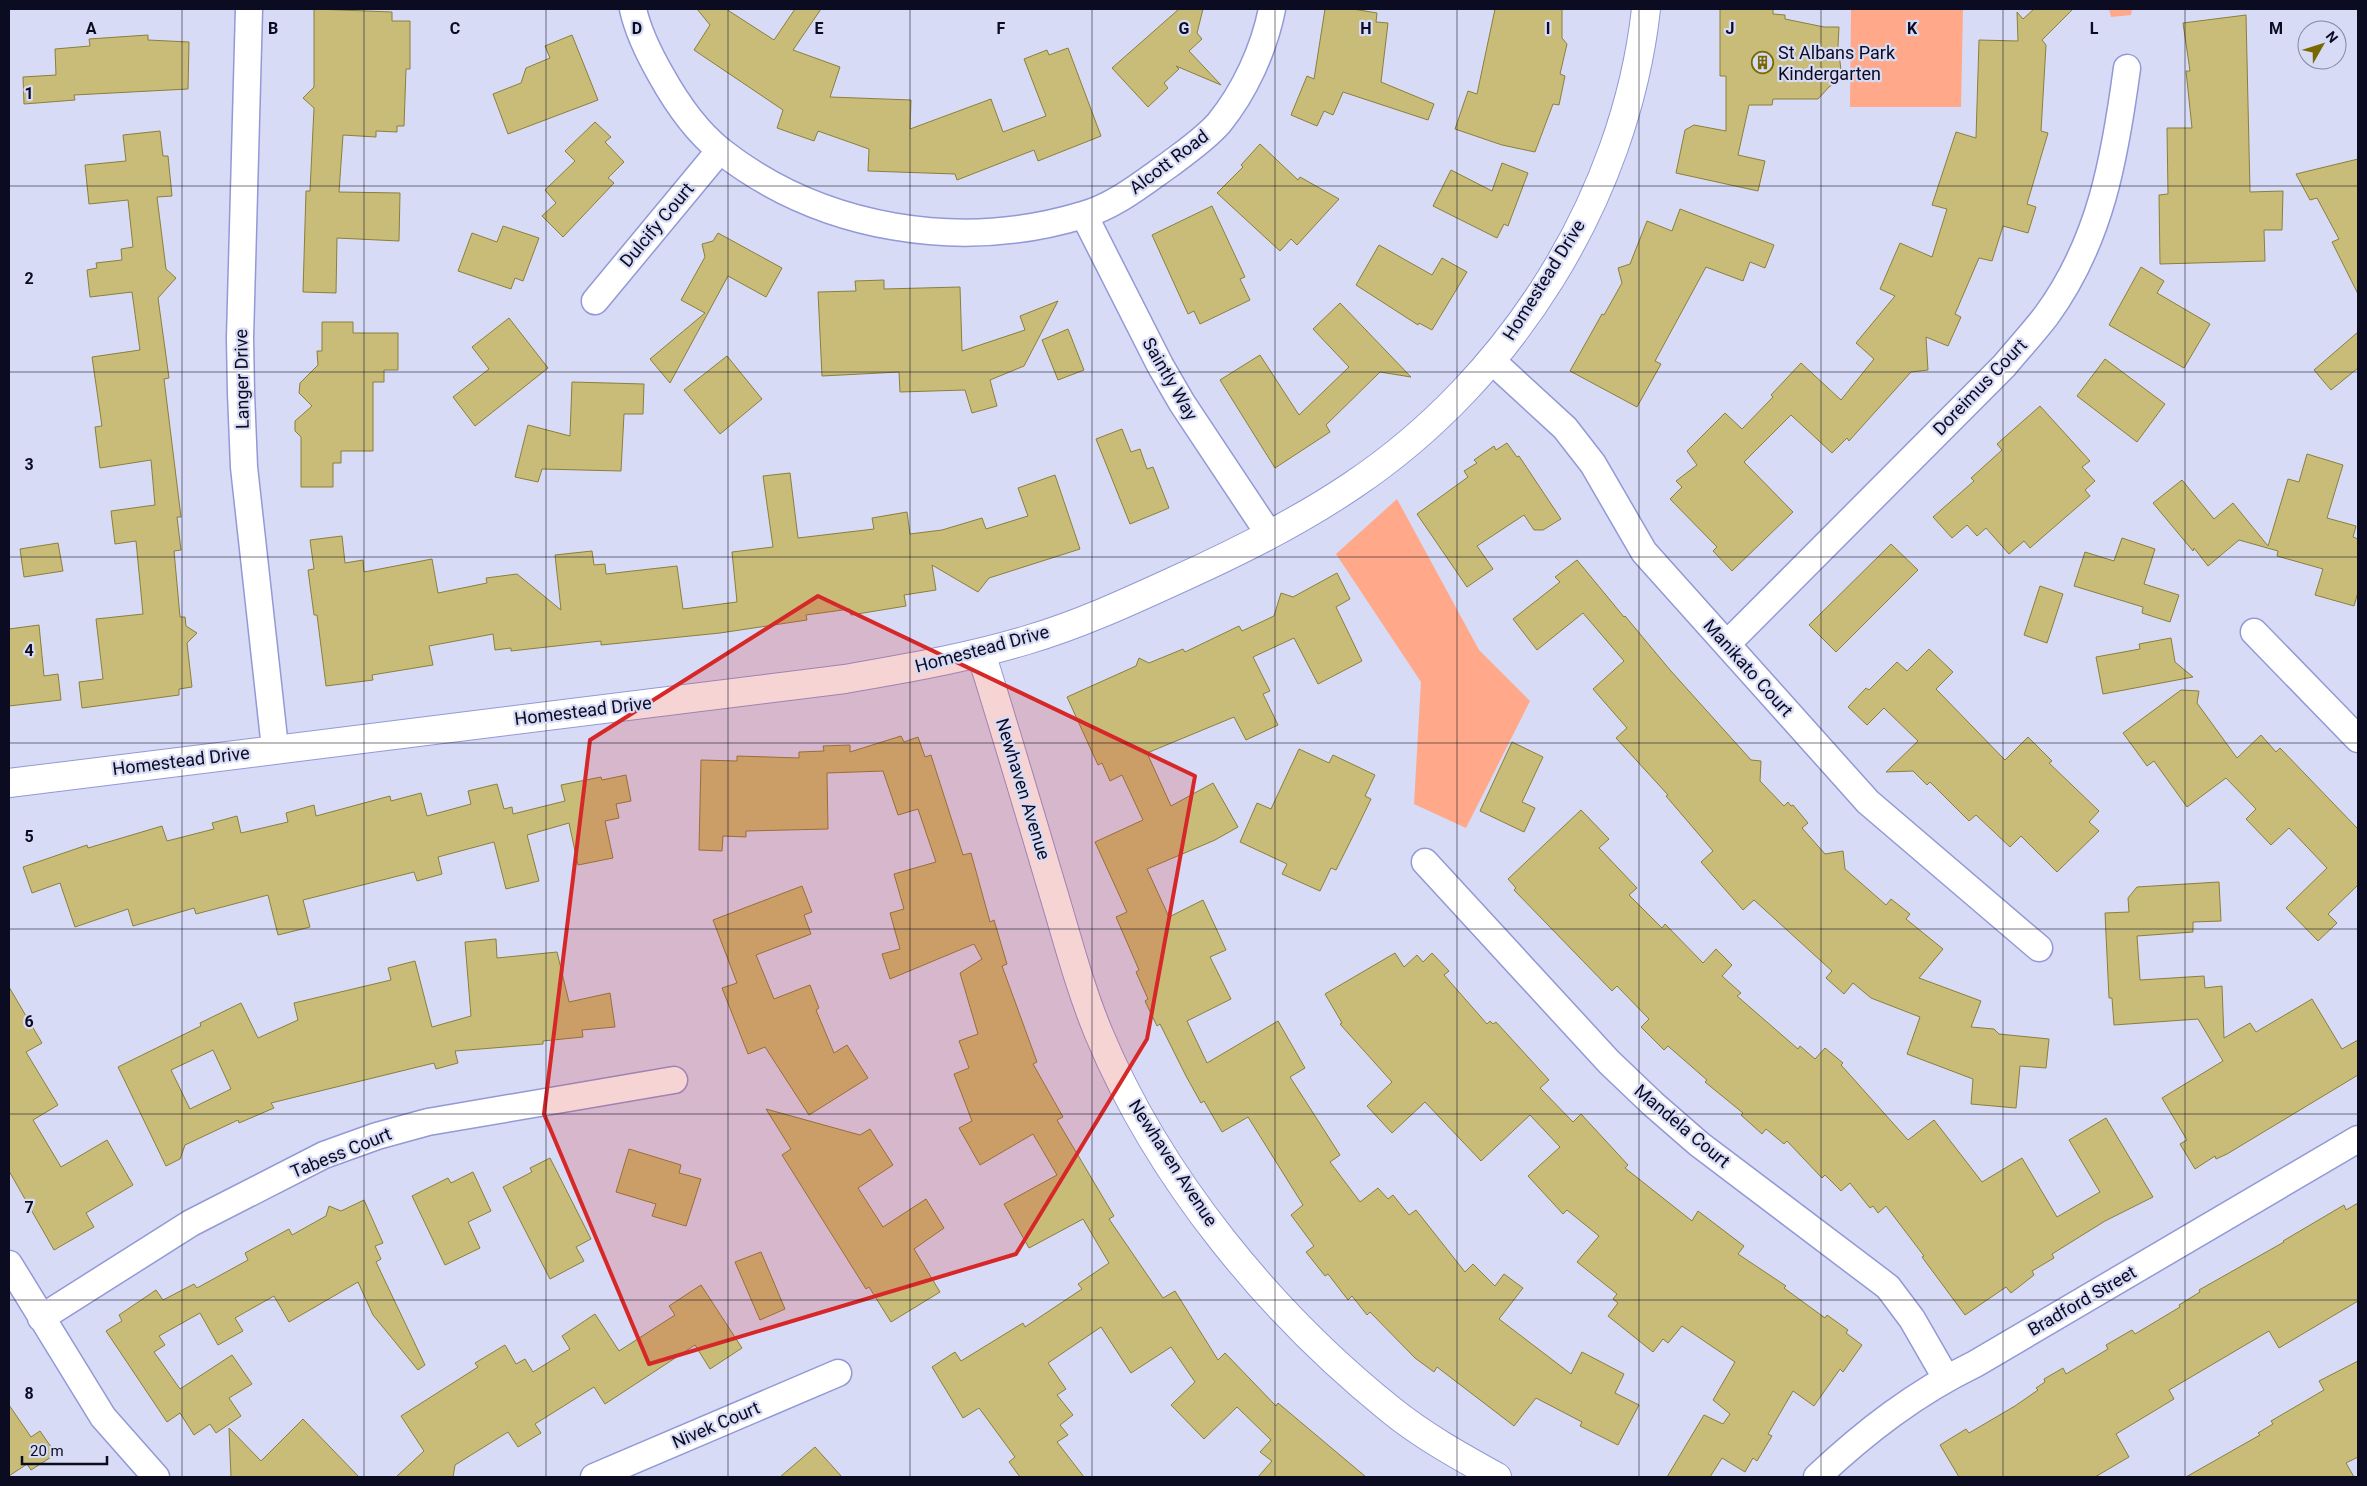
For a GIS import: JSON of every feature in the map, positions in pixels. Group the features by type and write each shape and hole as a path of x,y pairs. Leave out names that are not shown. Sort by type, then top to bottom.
{"street":[{"name":"Langer Drive","path":"249,9 240,338 241,393 244,467 275,748"},
{"name":"Alcott Road","path":"633,9 636,23 650,55 672,95 720,150 759,177 804,201 858,220 907,229 954,232 1041,226 1084,215 1113,203 1146,181 1193,147 1218,124 1240,93 1258,56 1272,9"},
{"name":"Homestead Drive","path":"9,783 275,748 845,679 953,660 1030,639 1117,607 1230,556 1354,485 1410,442 1469,387 1517,328 1559,263 1595,197 1617,138 1635,76 1646,9"},
{"name":"Doreimus Court","path":"1727,644 2004,366 2046,316 2072,274 2091,233 2106,189 2116,146 2127,68"},
{"name":"Dulcify Court","path":"595,301 720,150"},
{"name":"Saintly Way","path":"1084,215 1182,403 1269,534"},
{"name":"Manikato Court","path":"1491,360 1565,428 1593,464 1644,552 1868,802 2039,948"},
{"path":"2254,632 2358,739"},
{"name":"Newhaven Avenue","path":"981,652 1063,926 1099,1034 1143,1122 1196,1205 1259,1282 1324,1353 1392,1412 1461,1457 1498,1477"},
{"name":"Mandela Court","path":"1425,862 1609,1062 1653,1104 1699,1144 1888,1288 1912,1319 1946,1378"},
{"name":"Tabess Court","path":"41,1318 191,1223 324,1156 376,1136 428,1122 674,1080"},
{"name":"Bradford Street","path":"1817,1477 1880,1422 1946,1378 1975,1364 2358,1139"},
{"path":"9,1264 103,1417 156,1477"},
{"name":"Nivek Court","path":"594,1477 838,1373"}],"highlighted area":[{"path":"818,596 1195,776 1147,1039 1016,1254 649,1364 544,1114 590,740"}],"shaded area":[{"path":"1851,9 1963,9 1961,107 1850,107"},
{"path":"2109,9 2132,9 2131,15 2111,17"},
{"path":"1397,499 1479,650 1530,701 1466,828 1414,804 1421,682 1336,554"}],"building":[{"path":"314,9 392,12 392,21 410,21 410,69 406,69 404,126 397,126 397,132 376,131 376,137 343,135 339,192 400,193 399,241 337,238 336,293 303,292 306,191 310,191 314,108 303,98 314,87"},
{"path":"697,9 726,9 774,40 795,9 821,9 793,50 840,67 830,97 911,100 910,129 991,99 1003,132 1046,116 1024,59 1047,50 1049,55 1068,48 1101,136 1038,161 1034,150 957,180 955,174 868,171 869,149 818,131 814,141 777,128 783,110 694,50 710,25"},
{"path":"1179,9 1203,9 1197,33 1202,39 1189,51 1221,85 1176,66 1179,69 1164,83 1168,88 1148,107 1112,68"},
{"path":"1325,9 1353,9 1377,13 1376,22 1388,23 1381,82 1434,104 1428,120 1343,92 1333,115 1324,111 1317,126 1291,115 1307,76 1314,79"},
{"path":"1495,9 1562,9 1562,38 1567,44 1560,74 1565,76 1559,105 1553,104 1535,152 1502,145 1455,129 1468,91 1477,94"},
{"path":"1720,9 1773,9 1773,14 1785,15 1785,19 1824,27 1839,27 1838,46 1842,78 1829,87 1818,99 1773,99 1772,105 1749,105 1738,155 1765,161 1758,191 1676,173 1685,130 1694,125 1726,131 1726,76 1720,76"},
{"path":"2034,9 2073,9 2042,40 2046,45 2041,131 2048,133 2027,204 2036,207 2028,233 2003,226 1992,261 1979,258 1955,314 1961,317 1948,346 1926,337 1928,370 1911,372 1849,441 1847,438 1832,453 1791,415 1744,462 1793,512 1732,571 1713,551 1717,547 1670,499 1682,487 1676,481 1697,465 1687,451 1725,413 1742,429 1773,397 1771,395 1801,363 1841,400 1874,359 1856,343 1895,296 1880,289 1900,243 1932,257 1947,209 1932,205 1956,132 1976,138 1979,40 2018,41 2017,12 2023,19"},
{"path":"2246,15 2250,192 2283,191 2282,230 2264,230 2265,261 2160,264 2159,195 2168,194 2167,128 2192,128 2186,71 2190,71 2183,23"},
{"path":"148,35 148,40 189,42 188,89 74,95 75,100 24,104 23,77 56,75 55,49 90,46 89,39"},
{"path":"572,35 598,100 508,134 493,94 521,83 526,68 550,58 545,46"},
{"path":"595,122 611,137 605,142 624,162 608,178 614,183 563,237 542,216 556,203 545,190 575,161 565,151"},
{"path":"160,131 163,156 168,156 172,196 157,197 166,269 176,278 158,298 169,378 164,379 181,517 177,517 181,550 174,551 180,617 185,617 186,626 197,633 187,643 192,687 179,689 179,695 82,708 79,682 103,679 96,619 143,614 136,541 115,544 111,511 155,505 151,460 100,468 95,427 102,426 92,357 140,350 132,292 90,297 87,270 97,268 96,263 122,260 121,249 133,247 128,200 89,204 85,165 126,161 123,135"},
{"path":"1260,144 1298,180 1300,177 1339,199 1297,245 1291,239 1280,251 1217,193 1243,167 1241,165"},
{"path":"2358,159 2358,294 2332,242 2339,239 2317,198 2310,200 2296,174"},
{"path":"1502,163 1528,173 1508,226 1504,224 1497,238 1433,206 1451,170 1492,191"},
{"path":"1212,206 1245,277 1240,279 1250,300 1200,324 1194,311 1188,314 1152,235"},
{"path":"1680,209 1774,245 1765,268 1750,262 1743,281 1706,267 1655,361 1661,364 1637,407 1570,371 1622,283 1618,268 1630,264 1647,221 1672,231"},
{"path":"503,226 539,238 523,281 515,278 511,289 458,271 472,233 497,242"},
{"path":"718,233 782,268 766,297 728,276 670,383 650,359 705,313 681,300 705,257 702,244 713,241"},
{"path":"1379,245 1432,275 1442,258 1467,272 1432,330 1419,323 1418,325 1356,285"},
{"path":"2141,267 2164,281 2157,293 2210,324 2184,368 2109,325"},
{"path":"884,280 884,289 960,287 962,351 1025,330 1020,316 1058,301 1024,366 990,380 997,406 972,413 965,390 900,392 899,372 822,376 818,292 856,291 855,281"},
{"path":"1340,303 1411,377 1380,372 1326,425 1330,432 1275,468 1220,380 1260,355 1299,415 1349,367 1313,329"},
{"path":"509,318 548,368 475,426 453,397 489,369 472,347"},
{"path":"322,322 353,322 353,333 398,333 398,370 384,370 384,382 373,382 373,451 341,451 341,463 333,463 333,487 301,487 301,437 295,431 295,421 312,406 299,393 300,383 318,365 317,351 322,351"},
{"path":"1068,329 1084,370 1058,380 1042,340"},
{"path":"2358,332 2358,368 2331,390 2314,370"},
{"path":"727,356 762,399 720,434 684,390"},
{"path":"2105,359 2165,404 2137,442 2077,396"},
{"path":"572,382 644,384 643,414 624,414 621,471 542,469 538,482 515,477 528,425 570,436"},
{"path":"2040,406 2090,461 2082,467 2095,481 2085,490 2090,496 2030,548 2024,541 2009,554 1986,528 1977,536 1967,525 1952,538 1933,517 1974,481 1971,478 2002,450 1997,444"},
{"path":"1122,429 1131,452 1140,449 1147,469 1153,467 1169,508 1130,524 1096,439"},
{"path":"1507,443 1517,457 1519,456 1561,519 1543,530 1534,530 1524,515 1477,546 1493,569 1467,587 1417,514 1468,477 1464,471 1477,463 1474,460 1494,446 1496,450"},
{"path":"2307,454 2343,465 2327,518 2356,526 2353,537 2358,539 2358,592 2354,606 2315,595 2323,569 2277,556 2278,551 2239,540 2208,566 2153,503 2182,480 2214,519 2233,503 2268,546 2288,479 2299,482"},
{"path":"790,473 798,538 874,529 872,518 907,512 910,534 942,530 982,518 986,529 1028,516 1018,488 1055,475 1080,549 989,578 978,592 932,565 936,590 904,595 906,606 851,615 850,609 806,615 807,620 720,633 601,645 601,641 511,651 511,648 495,650 493,634 429,646 433,665 372,675 373,680 326,686 317,615 314,615 308,570 314,569 310,540 342,536 345,563 363,560 364,572 432,559 438,593 487,583 486,578 517,574 561,610 555,555 592,551 594,565 605,564 606,574 677,566 683,609 737,602 732,552 773,547 763,476"},
{"path":"2122,538 2155,549 2144,584 2179,595 2170,622 2142,613 2143,607 2074,586 2085,552 2114,561"},
{"path":"58,543 63,571 24,577 20,549"},
{"path":"1891,544 1918,570 1836,652 1809,625"},
{"path":"1577,560 1670,670 1751,760 1761,761 1760,781 1784,806 1788,802 1791,806 1793,805 1808,823 1802,828 1825,854 1843,851 1845,869 1886,905 1891,899 1910,914 1906,919 1943,949 1919,978 1981,1001 1971,1027 1994,1029 1999,1034 2049,1039 2046,1068 2020,1066 2016,1108 1971,1104 1973,1079 1907,1054 1920,1017 1871,998 1853,983 1844,994 1826,978 1832,971 1754,900 1743,910 1701,862 1713,851 1666,796 1668,795 1616,738 1627,728 1593,689 1624,661 1583,613 1537,650 1513,619 1560,582 1555,577"},
{"path":"1337,573 1350,599 1336,607 1362,661 1318,684 1294,638 1253,657 1270,691 1263,694 1278,725 1246,740 1234,717 1147,753 1171,806 1213,783 1238,827 1215,840 1147,869 1169,917 1203,900 1226,950 1210,957 1231,999 1187,1021 1207,1063 1278,1021 1305,1068 1290,1077 1340,1155 1330,1162 1360,1202 1378,1188 1388,1199 1393,1195 1409,1215 1416,1210 1465,1272 1473,1264 1495,1286 1504,1274 1523,1288 1499,1319 1571,1374 1582,1352 1624,1374 1615,1393 1639,1405 1618,1445 1580,1426 1582,1422 1536,1398 1514,1426 1437,1367 1434,1372 1415,1358 1370,1312 1367,1315 1352,1296 1348,1300 1328,1274 1325,1276 1306,1252 1314,1246 1291,1215 1303,1205 1248,1117 1222,1132 1204,1101 1201,1103 1160,1024 1157,1026 1145,1001 1148,999 1136,972 1139,970 1116,917 1127,912 1095,842 1143,820 1122,775 1110,781 1102,763 1098,765 1067,697 1136,666 1139,658 1149,663 1183,649 1185,652 1239,626 1242,631 1274,616 1281,593 1293,597"},
{"path":"2040,586 2063,594 2047,643 2024,635"},
{"path":"39,625 44,676 58,674 61,700 9,706 9,629"},
{"path":"2171,638 2175,662 2193,677 2103,694 2096,657 2140,649 2139,644"},
{"path":"1929,649 1953,672 1936,689 2005,760 2028,737 2052,761 2049,763 2099,811 2089,822 2099,831 2057,872 2021,836 2010,847 1976,815 1969,821 1930,782 1927,785 1913,771 1886,772 1918,741 1884,708 1867,725 1848,707 1866,688 1869,690 1897,662 1907,671"},
{"path":"2181,690 2199,691 2197,703 2237,758 2261,735 2276,752 2280,748 2358,829 2358,885 2328,914 2337,923 2318,941 2286,908 2327,868 2289,828 2271,845 2246,819 2256,809 2226,778 2187,807 2154,761 2147,766 2123,733"},
{"path":"901,736 904,742 918,737 925,757 931,755 963,855 971,853 990,922 994,920 1007,964 1002,966 1037,1062 1033,1064 1063,1117 1057,1120 1114,1216 1109,1219 1163,1298 1175,1291 1218,1360 1225,1353 1276,1406 1278,1403 1366,1477 1258,1477 1272,1461 1260,1452 1271,1440 1237,1407 1204,1439 1171,1405 1195,1382 1171,1347 1131,1373 1101,1327 1048,1363 1066,1389 1057,1395 1073,1415 1060,1425 1068,1435 1057,1442 1084,1477 1020,1477 1009,1462 1015,1457 979,1408 963,1418 932,1367 955,1352 961,1361 1023,1323 1025,1327 1082,1289 1078,1284 1109,1263 1083,1219 1029,1248 1004,1204 1057,1175 1033,1134 980,1165 959,1128 972,1121 954,1074 969,1068 959,1041 978,1034 960,973 982,959 974,944 890,979 882,954 900,949 890,913 904,909 894,874 936,862 918,809 898,815 883,771 827,773 828,829 746,831 746,837 723,836 722,851 699,850 701,760 737,761 737,756 799,758 799,752 824,751 823,746 850,745 850,752"},
{"path":"1512,742 1543,757 1522,802 1535,808 1524,832 1480,811"},
{"path":"1299,749 1329,763 1333,755 1375,775 1365,796 1371,799 1336,870 1331,868 1320,891 1282,874 1287,864 1240,842 1257,803 1271,809"},
{"path":"626,775 631,801 616,804 619,818 605,821 613,858 578,865 569,823 527,835 539,881 506,889 494,842 438,857 442,874 417,881 414,872 303,900 310,927 278,935 268,895 196,914 194,908 133,926 128,909 75,927 60,883 32,893 23,867 87,845 88,848 162,826 167,841 214,829 212,823 237,816 241,833 288,822 286,813 314,805 316,816 390,796 391,801 421,793 427,816 471,804 468,791 497,784 504,809 512,807 513,814 565,801 561,785 601,777 602,780"},
{"path":"1581,810 1609,839 1599,848 1637,888 1629,895 1662,928 1665,924 1703,963 1716,949 1732,965 1722,976 1741,993 1737,996 1798,1049 1800,1046 1815,1059 1825,1048 1843,1063 1841,1065 1908,1140 1934,1120 1982,1182 2022,1158 2057,1217 2100,1192 2069,1140 2106,1118 2153,1197 2105,1221 2052,1254 2054,1258 2032,1271 2034,1275 2011,1293 2006,1287 1965,1315 1886,1206 1878,1213 1873,1206 1870,1208 1850,1183 1841,1191 1825,1175 1822,1178 1787,1141 1784,1144 1766,1129 1762,1134 1741,1115 1743,1113 1705,1082 1707,1080 1668,1046 1664,1050 1641,1027 1649,1019 1617,986 1612,991 1514,890 1516,888 1508,879"},
{"path":"2219,882 2221,921 2193,922 2193,932 2137,936 2140,980 2204,976 2205,988 2222,986 2224,1038 2250,1023 2256,1032 2312,999 2342,1049 2358,1040 2358,1075 2227,1154 2216,1159 2215,1156 2195,1169 2180,1144 2187,1140 2162,1098 2223,1061 2198,1019 2114,1025 2112,998 2109,998 2105,913 2129,912 2128,898 2137,887"},
{"path":"802,886 812,912 804,915 811,934 756,955 774,999 810,985 819,1008 816,1010 834,1053 847,1045 868,1078 809,1115 765,1047 748,1054 722,988 737,983 713,920"},
{"path":"496,939 497,958 557,952 569,1002 610,993 615,1027 582,1030 583,1037 543,1041 543,1044 455,1051 458,1063 436,1069 434,1063 271,1103 274,1108 239,1123 238,1120 185,1145 180,1159 166,1166 118,1067 201,1026 200,1023 241,1003 258,1038 298,1020 294,1003 391,980 388,968 415,961 432,1027 471,1016 465,942","holes":["213,1050 231,1089 190,1109 171,1070"]},
{"path":"1395,953 1404,967 1417,955 1423,962 1432,953 1449,971 1444,975 1487,1024 1490,1021 1493,1024 1496,1022 1549,1080 1540,1088 1573,1122 1581,1114 1628,1165 1625,1168 1692,1221 1698,1211 1744,1246 1738,1254 1786,1286 1784,1288 1825,1318 1827,1315 1848,1330 1846,1333 1862,1345 1843,1372 1840,1369 1814,1406 1793,1391 1768,1434 1772,1436 1757,1461 1753,1458 1745,1472 1722,1458 1710,1477 1667,1477 1704,1415 1723,1424 1730,1414 1713,1400 1735,1362 1682,1326 1668,1343 1663,1339 1653,1352 1608,1316 1618,1303 1613,1299 1617,1294 1577,1262 1599,1236 1567,1210 1563,1214 1528,1176 1560,1147 1530,1115 1481,1161 1425,1102 1392,1133 1367,1106 1392,1082 1340,1024 1342,1023 1325,994"},
{"path":"9,987 42,1043 26,1052 58,1105 33,1120 61,1167 107,1140 133,1185 86,1213 94,1227 54,1250 9,1171"},
{"path":"766,1109 860,1135 870,1129 893,1165 858,1188 883,1227 926,1199 944,1228 914,1249 940,1292 891,1322 869,1287 866,1289 782,1155 791,1149"},
{"path":"629,1149 681,1165 679,1173 701,1179 686,1226 652,1216 656,1204 616,1192"},
{"path":"550,1158 591,1239 576,1247 584,1261 550,1279 503,1187 532,1172 530,1168"},
{"path":"473,1172 491,1211 468,1222 480,1248 445,1265 412,1196 448,1178 451,1183"},
{"path":"364,1200 383,1243 375,1246 381,1259 376,1262 425,1365 418,1370 373,1315 358,1282 289,1322 274,1296 235,1318 243,1331 218,1345 200,1313 159,1336 165,1345 154,1352 180,1389 232,1355 252,1384 229,1398 241,1416 216,1433 210,1424 194,1435 180,1413 167,1422 106,1331 122,1321 119,1315 156,1290 163,1300 194,1284 197,1288 248,1260 245,1253 289,1229 292,1235 326,1216 329,1206 341,1211"},
{"path":"2358,1203 2358,1301 2279,1348 2269,1331 2169,1390 2174,1399 2116,1434 2129,1457 2095,1477 1959,1477 1940,1445 1966,1429 1969,1433 2015,1406 2038,1390 2036,1388 2045,1382 2044,1379 2063,1368 2066,1374 2108,1349 2106,1345 2132,1330 2135,1334 2180,1307 2179,1305 2200,1292 2199,1290 2284,1242 2344,1205 2346,1210"},
{"path":"761,1252 785,1309 760,1320 735,1262"},
{"path":"701,1285 742,1348 710,1369 695,1345 605,1404 594,1387 535,1424 541,1433 518,1447 508,1432 455,1465 453,1477 396,1477 424,1451 401,1416 478,1367 475,1363 505,1345 516,1364 525,1359 533,1372 570,1349 562,1336 595,1314 619,1351 675,1315 669,1306"},
{"path":"2358,1361 2358,1457 2346,1463 2354,1477 2186,1477 2260,1435 2258,1433 2273,1424 2271,1421 2324,1390 2319,1381"},
{"path":"9,1405 31,1437 40,1431 56,1454 31,1470 27,1464 9,1476"},
{"path":"303,1419 359,1477 231,1477 229,1428 261,1461"},
{"path":"815,1447 842,1477 780,1477"}],"place":[{"name":"St Albans Park Kindergarten","path":"1762,63"}]}
